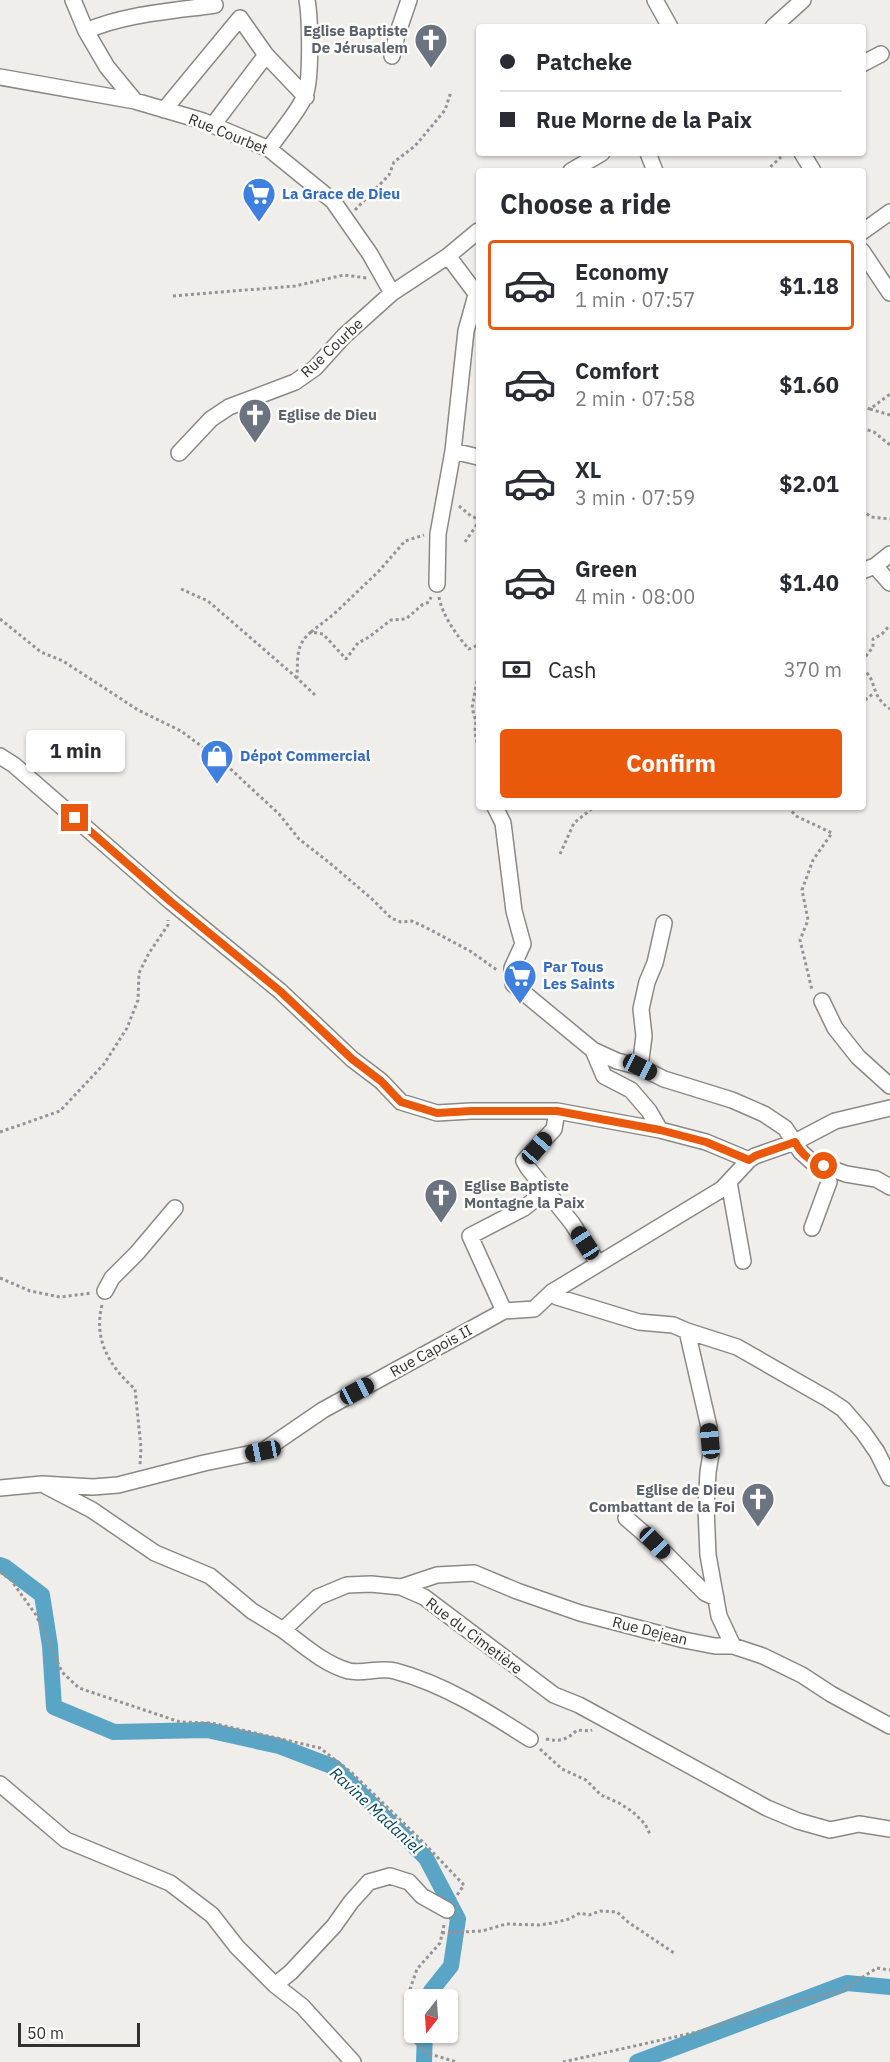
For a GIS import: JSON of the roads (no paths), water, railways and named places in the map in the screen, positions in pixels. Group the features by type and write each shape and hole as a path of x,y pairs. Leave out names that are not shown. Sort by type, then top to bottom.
{"street":[{"path":"73,0 86,31 107,67 135,101"},
{"path":"269,149 306,97 309,39 307,0"},
{"path":"392,56 409,0"},
{"path":"655,0 668,24"},
{"path":"777,24 803,0"},
{"path":"86,31 101,24 141,15 215,5"},
{"path":"164,110 240,18 266,55 306,97"},
{"path":"866,62 881,54"},
{"path":"213,125 266,55"},
{"name":"Rue Courbet","path":"0,77 135,101 213,125 269,149 333,201 370,254 388,287"},
{"path":"576,168 597,156"},
{"path":"866,228 890,212"},
{"name":"Rue Courbe","path":"179,453 211,419 229,407 295,382 315,368 388,287 448,256 476,233"},
{"path":"448,256 476,294"},
{"path":"866,257 890,294"},
{"path":"437,584 438,534 453,451 465,331 476,298"},
{"path":"453,451 476,457"},
{"path":"890,554 869,569 890,583"},
{"path":"0,756 280,991 352,1059 381,1081 401,1102 437,1113 557,1111 660,1130 706,1142 749,1160"},
{"path":"496,810 503,823 514,911 523,944 512,968 513,984 593,1050 617,1061 640,1067 664,1079 732,1100 764,1114 784,1128 810,1161 846,1174 876,1179 890,1187"},
{"path":"640,1067 644,1036 641,1009 664,923"},
{"path":"822,1001 835,1028 858,1057 890,1086"},
{"path":"593,1050 604,1076 631,1090 649,1111 660,1130"},
{"name":"Rue Capois II","path":"0,1488 42,1484 93,1487 118,1485 263,1451 323,1410 504,1311 534,1309 552,1292 722,1189 755,1156 795,1142 835,1121 890,1108"},
{"path":"557,1111 554,1129 525,1161 528,1168 572,1223 598,1263"},
{"path":"812,1228 829,1182 824,1166"},
{"path":"729,1182 743,1261"},
{"path":"504,1311 470,1236 524,1208 546,1191"},
{"path":"105,1291 112,1278 175,1208"},
{"path":"552,1292 557,1297 639,1322 673,1325 738,1347 843,1409 877,1452 890,1478"},
{"path":"687,1330 709,1427 711,1454 706,1508 708,1554 719,1616 733,1646"},
{"path":"42,1484 92,1510 155,1553 210,1576 252,1611 327,1662 351,1671 392,1670 425,1681 487,1712 530,1739"},
{"path":"626,1518 655,1543 705,1593 716,1598"},
{"name":"Rue Dejean","path":"401,1587 437,1575 474,1573 580,1613 684,1640 715,1646 733,1646 763,1656 802,1674 831,1694 890,1726"},
{"name":"Rue du Cimetière","path":"283,1630 318,1597 348,1586 371,1584 401,1587 424,1597 554,1695 579,1705 742,1795 798,1821 830,1830 859,1824 890,1829"},
{"path":"0,1784 66,1840 171,1883 212,1915 237,1947 275,1985 302,2006 353,2062"},
{"path":"275,1985 299,1964 334,1926 369,1882 390,1876 409,1882 422,1896 447,1910"}],"waterway":[{"name":"Ravine Madaniel","path":"0,1565 42,1595 50,1646 54,1707 114,1732 207,1730 279,1746 334,1767 426,1858 458,1919 451,1966 433,1989"},
{"name":"Ravine Madaniel","path":"637,2062 847,1983 890,1987"},
{"name":"Ravine Madaniel","path":"424,2062 425,2043"}],"place":[{"name":"Eglise Baptiste De Jérusalem","path":"431,69"},
{"name":"La Grace de Dieu","path":"259,223"},
{"name":"Eglise de Dieu","path":"255,444"},
{"name":"Dépot Commercial","path":"217,785"},
{"name":"Par Tous Les Saints","path":"520,1005"},
{"name":"Eglise Baptiste Montagne la Paix","path":"441,1224"},
{"name":"Eglise de Dieu Combattant de la Foi","path":"758,1528"}]}
